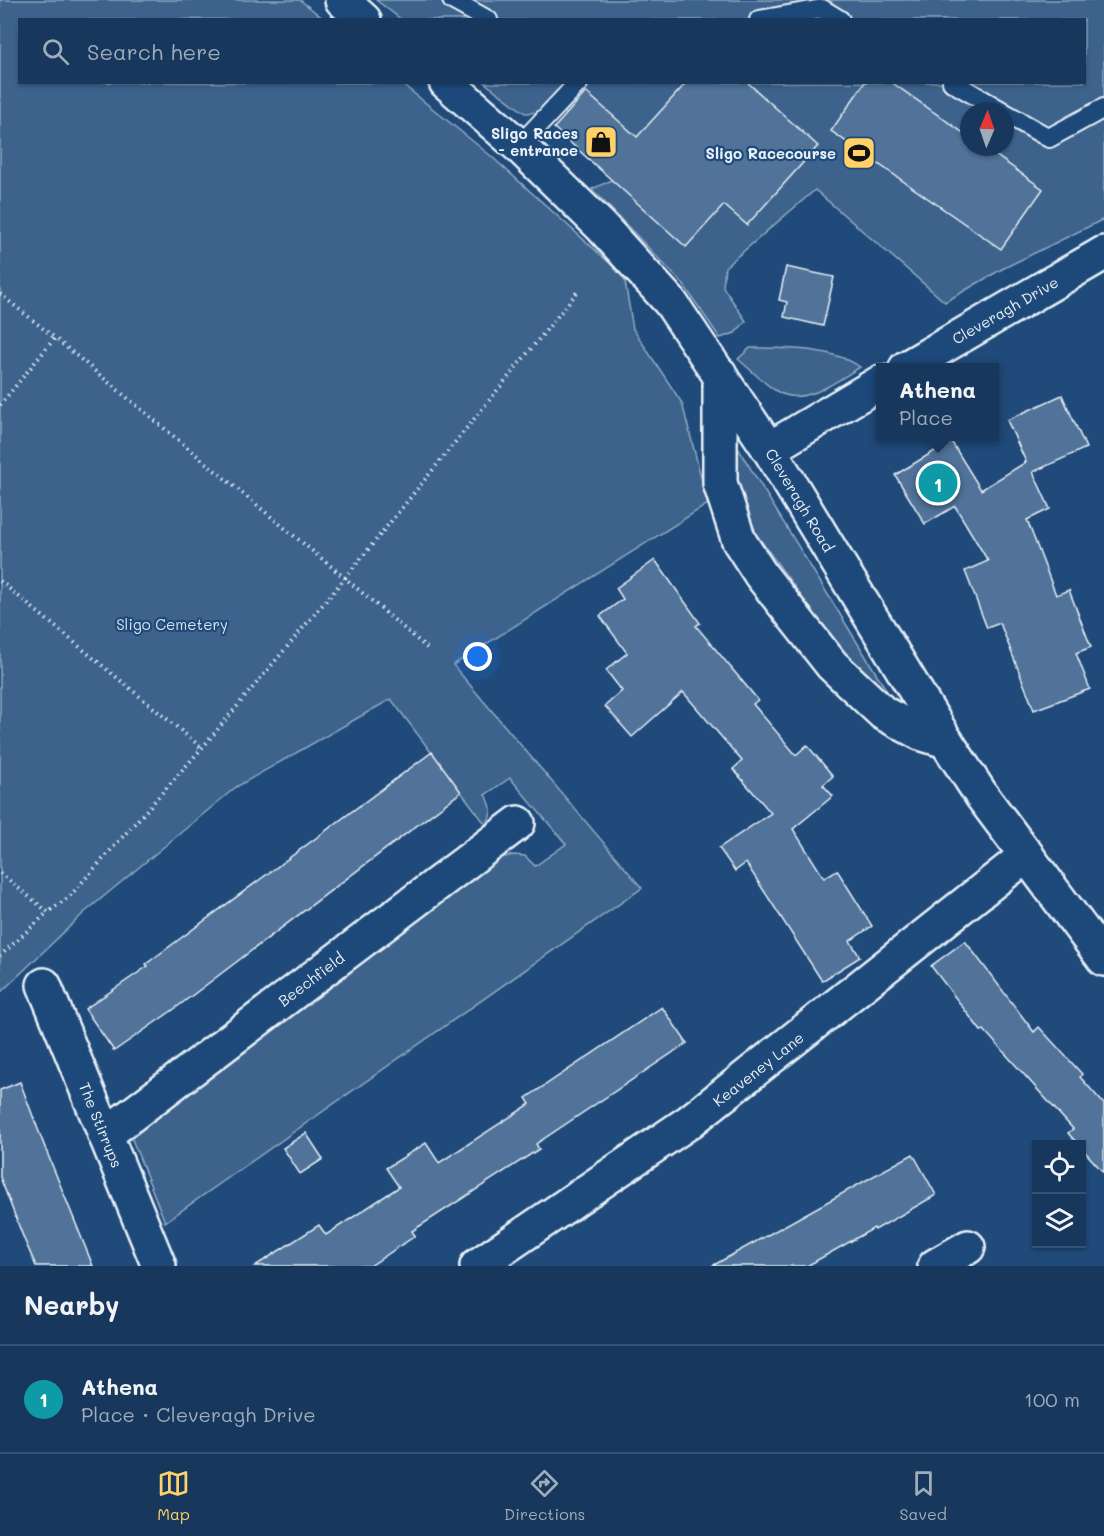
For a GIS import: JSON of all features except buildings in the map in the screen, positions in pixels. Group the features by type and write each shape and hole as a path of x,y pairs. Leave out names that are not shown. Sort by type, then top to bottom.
{"street":[{"path":"342,0 362,18"},
{"name":"Cleveragh Road","path":"448,84 519,146 601,226 670,303 769,448 946,741 982,796 1104,959"},
{"name":"Cleveragh Drive","path":"915,363 1104,253"},
{"path":"720,374 720,483 739,542 761,575 832,665 884,713 920,733 946,741"},
{"path":"769,448 876,385"},
{"name":"Beechfield","path":"105,1135 518,824"},
{"name":"Keaveney Lane","path":"477,1266 689,1122 1027,855"},
{"name":"The Stirrups","path":"44,985 159,1266"},
{"path":"935,1266 968,1247"}],"lane":[{"path":"452,0 484,18"},
{"path":"770,18 822,9 837,18"},
{"path":"519,146 577,84"},
{"path":"955,84 987,102"},
{"path":"1014,118 1049,138 1104,108"}],"path":[{"path":"0,956 48,912 69,897 202,748 345,578 578,291"},
{"path":"0,294 427,648"},
{"path":"0,405 55,338"},
{"path":"0,581 202,748"},
{"path":"0,873 48,912"}],"green space":[{"name":"Sligo Cemetery","path":"0,0 300,0 323,18 18,18 18,84 402,84 491,156 624,276 633,329 682,403 708,504 453,665 642,888 165,1222 130,1134 501,858 513,855 525,856 535,866 566,844 510,778 485,795 491,810 486,825 391,699 236,787 85,912 0,993"},
{"name":"Sligo Racecourse","path":"376,0 1104,0 1104,219 1002,269 945,302 815,190 725,267 723,287 746,321 735,333 720,338 683,284 592,189 612,180 622,159 563,111 525,113 486,84 1086,84 1086,18 399,18"},
{"path":"750,348 822,352 849,360 860,367 821,390 799,396 788,396 768,385 738,359"},
{"path":"730,435 890,696 844,655 740,512"}],"place":[{"name":"Sligo Races - entrance","path":"601,142"},
{"name":"Sligo Racecourse","path":"859,153"},
{"name":"Athena","path":"938,483"}]}
